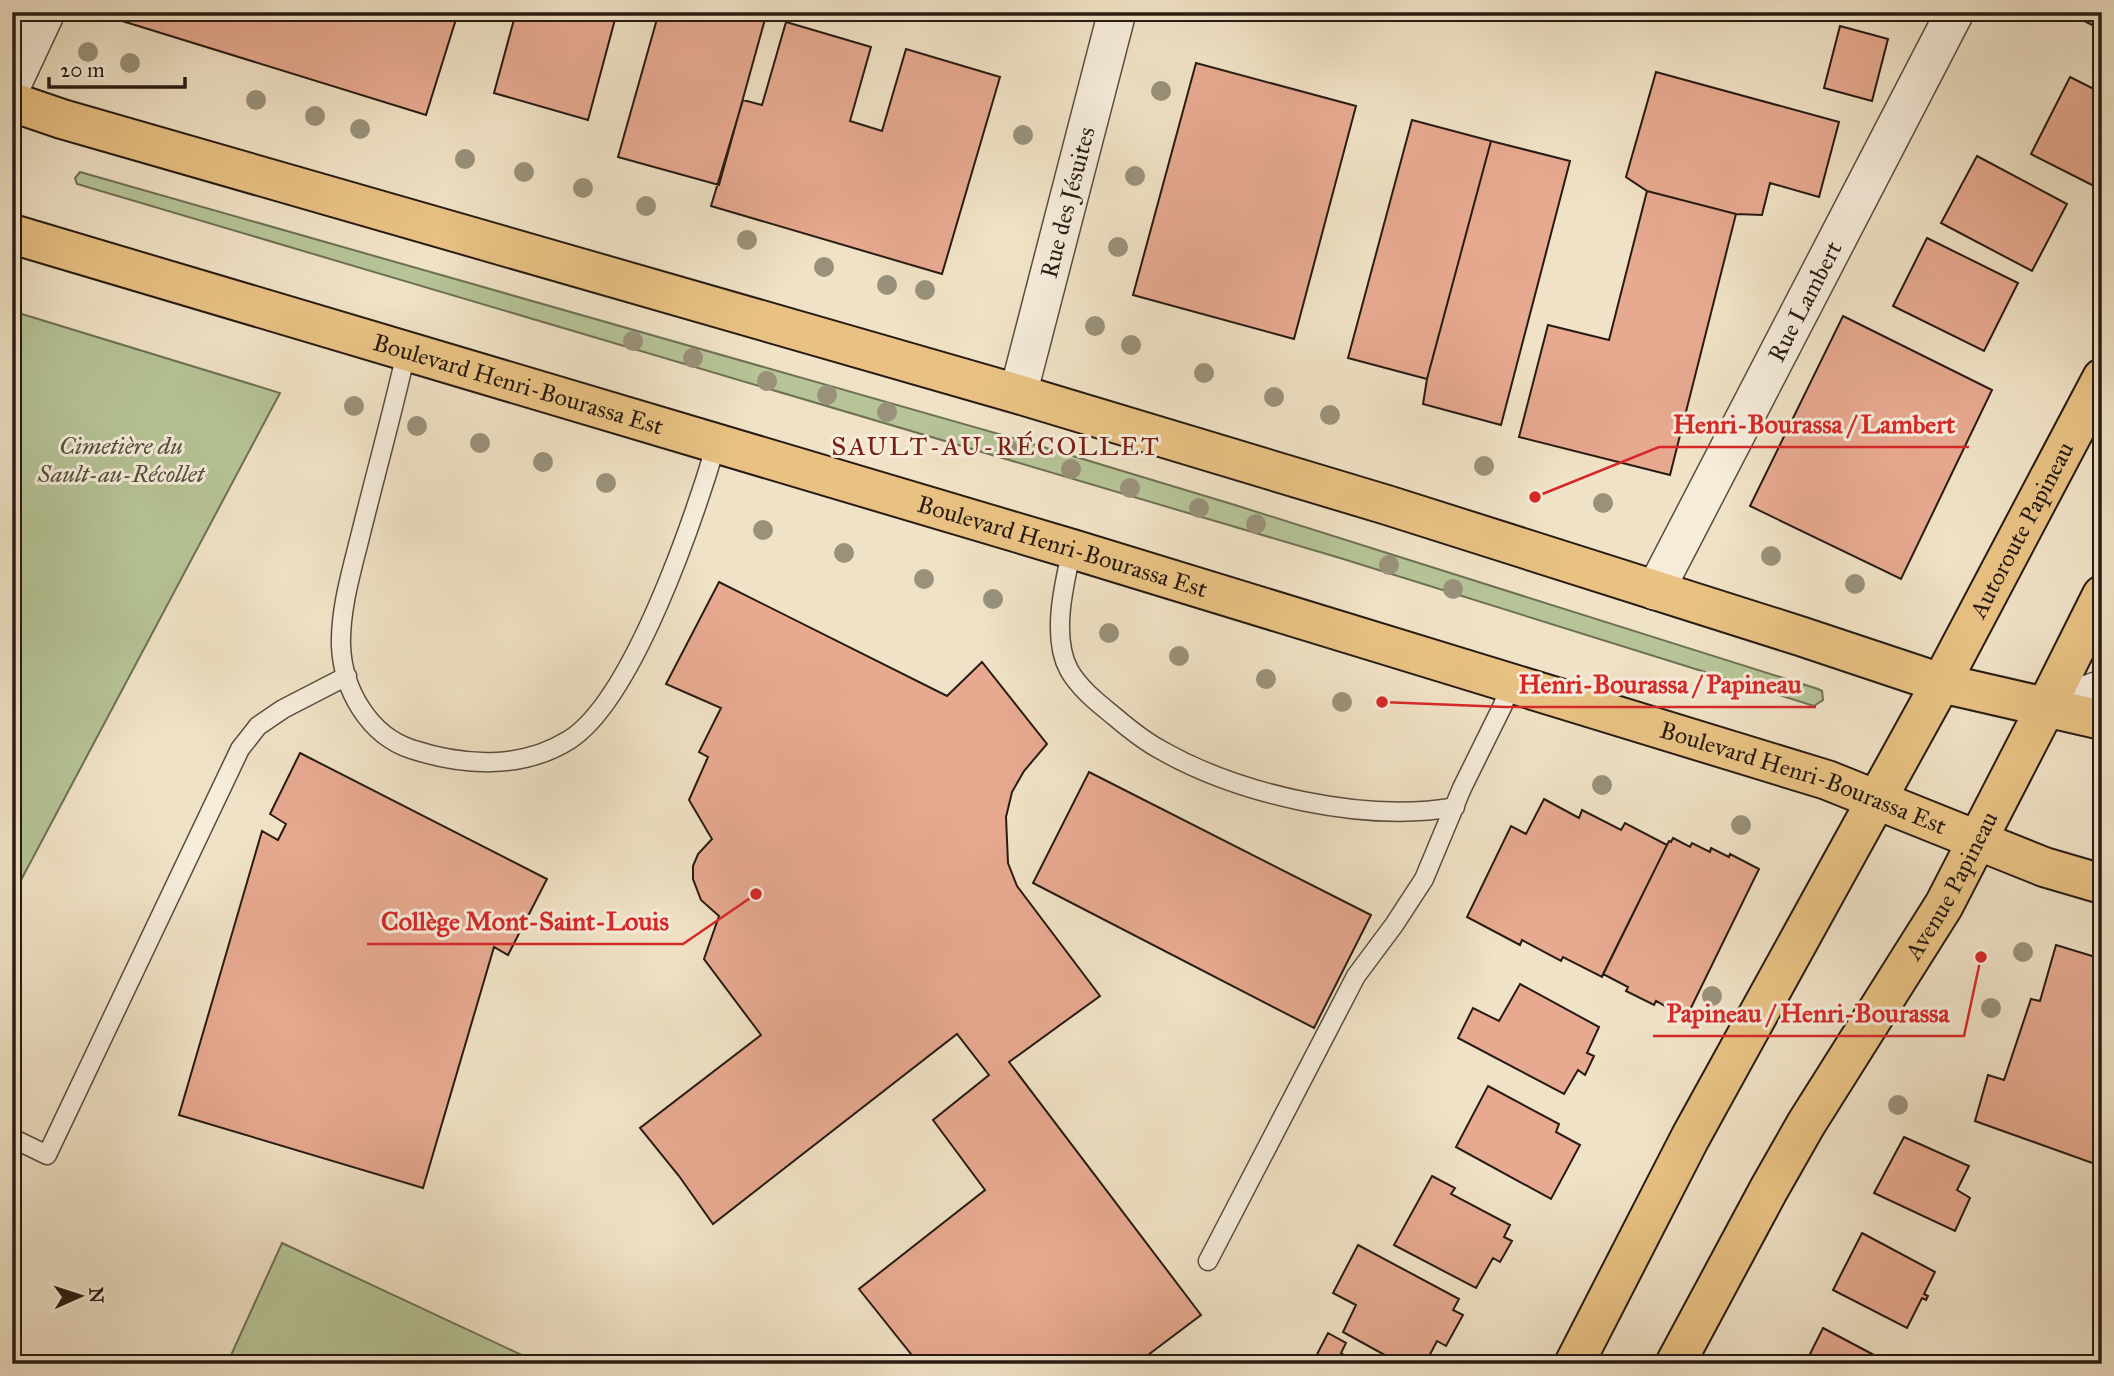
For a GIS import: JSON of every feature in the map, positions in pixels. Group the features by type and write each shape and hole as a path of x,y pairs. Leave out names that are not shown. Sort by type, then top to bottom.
{"main road":[{"path":"12,102 62,119 1018,394 1387,505 1941,683 2102,720"},
{"name":"Boulevard Henri-Bourassa Est","path":"12,234 1072,549 1827,780 2044,867 2102,884"},
{"name":"Autoroute Papineau","path":"1941,683 2102,378"},
{"path":"2045,709 2102,594"},
{"path":"1574,1364 1690,1138 1941,683"},
{"name":"Avenue Papineau","path":"1675,1364 1806,1124 1944,905 2045,709"}],"street":[{"path":"12,85 46,12"},
{"name":"Rue des Jésuites","path":"1018,394 1118,12"},
{"name":"Rue Lambert","path":"1655,591 1955,12"},
{"path":"2045,709 2102,689"}],"lane":[{"path":"406,353 347,591 341,647 347,676 365,716 380,734 402,746 438,757 478,762 513,761 547,752 572,738 594,716 611,695 632,660 686,535 716,445"},
{"path":"1072,549 1061,604 1063,652 1069,670 1089,695 1158,749 1236,782 1312,803 1397,813 1455,807"},
{"path":"12,1138 47,1155 240,749 258,726 283,709 347,676"},
{"path":"1208,1261 1356,976 1424,879 1510,684"}],"green space":[{"path":"80,172 1030,443 1235,505 1818,689 1822,691 1823,700 1814,706 1340,558 77,184 75,178"},
{"name":"Cimetière du Sault-au-Récollet","path":"12,311 280,393 12,897"},
{"path":"282,1243 541,1364 227,1364"}],"building":[{"path":"93,12 445,12 457,16 426,115"},
{"path":"516,12 617,12 588,120 494,93"},
{"path":"636,12 767,12 719,185 618,157 657,19"},
{"path":"2067,12 2102,12 2102,30"},
{"path":"786,22 871,47 850,121 882,131 906,49 1000,77 942,274 711,206 743,100 762,105"},
{"path":"1840,26 1888,39 1872,101 1824,88"},
{"path":"1196,63 1356,106 1294,339 1133,295"},
{"path":"1656,72 1839,122 1819,197 1770,183 1762,215 1736,214 1647,191 1626,177"},
{"path":"2070,77 2102,93 2102,190 2031,154"},
{"path":"1412,120 1491,141 1427,379 1348,358"},
{"path":"1491,141 1570,161 1501,425 1423,404 1427,379"},
{"path":"1977,156 2067,204 2032,271 1941,223"},
{"path":"1647,191 1736,214 1670,475 1519,437 1548,325 1609,340"},
{"path":"1927,238 2018,283 1984,351 1893,306"},
{"path":"1843,316 1992,390 1901,579 1750,506"},
{"path":"719,582 947,696 982,662 1047,744 1024,771 1012,792 1006,817 1008,863 1017,886 1100,996 1009,1062 1201,1315 1136,1364 919,1364 859,1289 985,1190 933,1120 989,1075 957,1034 713,1224 640,1128 761,1035 704,959 719,916 701,900 693,879 693,866 698,854 712,839 689,800 708,757 699,752 721,708 666,684"},
{"path":"300,753 547,879 508,955 494,947 423,1188 179,1115 262,831 278,840 286,824 270,814"},
{"path":"1089,772 1371,915 1314,1028 1033,883"},
{"path":"1544,799 1579,818 1582,810 1621,830 1625,823 1667,845 1602,977 1563,957 1561,961 1522,940 1520,945 1467,917 1511,826 1526,834"},
{"path":"1673,838 1690,847 1692,843 1710,852 1711,848 1729,857 1730,854 1759,869 1686,1018 1656,1001 1654,1005 1626,991 1628,987 1603,974 1669,841"},
{"path":"2056,945 2102,959 2102,1140 2095,1164 1975,1121 1988,1075 2004,1080 2031,999 2040,1001"},
{"path":"1520,984 1599,1027 1587,1053 1594,1056 1585,1075 1578,1070 1564,1094 1458,1038 1473,1008 1499,1021"},
{"path":"1488,1086 1559,1124 1556,1132 1580,1145 1551,1199 1456,1147"},
{"path":"1904,1137 1969,1166 1957,1190 1970,1198 1955,1231 1874,1193"},
{"path":"1432,1176 1455,1188 1451,1194 1510,1225 1504,1237 1512,1241 1500,1262 1493,1258 1476,1288 1394,1245"},
{"path":"1862,1233 1935,1272 1924,1294 1928,1296 1926,1300 1922,1298 1907,1328 1833,1290"},
{"path":"1358,1245 1459,1299 1453,1310 1463,1315 1446,1346 1437,1341 1425,1364 1401,1364 1343,1332 1356,1305 1333,1293"},
{"path":"1823,1328 1891,1364 1805,1364"},
{"path":"1328,1333 1346,1343 1341,1353 1360,1364 1312,1364"}],"place":[{"name":"Henri-Bourassa / Lambert","path":"1535,497"},
{"name":"Henri-Bourassa / Papineau","path":"1382,702"},
{"name":"Collège Mont-Saint-Louis","path":"756,894"},
{"name":"Papineau / Henri-Bourassa","path":"1981,957"}],"district":[{"name":"SAULT-AU-RÉCOLLET","path":"996,446"}]}
